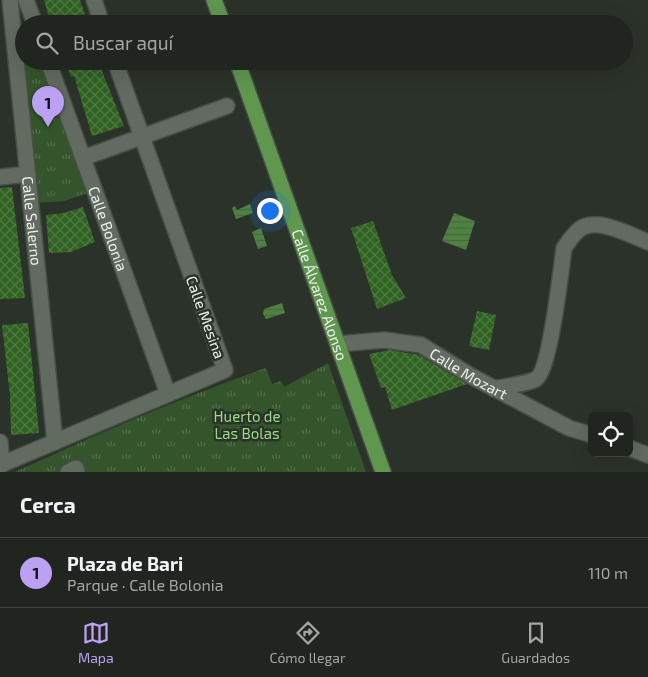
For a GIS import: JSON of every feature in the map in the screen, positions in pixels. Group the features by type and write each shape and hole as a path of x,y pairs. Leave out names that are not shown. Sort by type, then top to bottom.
{"main road":[{"path":"214,0 220,15"},
{"name":"Calle Álvarez Alonso","path":"240,70 382,472"}],"street":[{"name":"Calle Salerno","path":"10,0 15,48"},
{"path":"26,0 32,15"},
{"path":"94,0 99,15"},
{"name":"Calle Salerno","path":"17,70 54,442"},
{"name":"Calle Bolonia","path":"51,70 168,394"},
{"name":"Calle Mesina","path":"1,465 225,370 118,70"},
{"path":"83,158 227,106"},
{"path":"0,177 28,174"},
{"path":"494,389 535,380 542,374 548,351 564,248 573,235 582,228 598,225 648,242"},
{"name":"Calle Mozart","path":"338,344 384,340 422,345 494,389 570,428 588,434"},
{"path":"0,442 1,465"},
{"path":"633,449 648,455"},
{"path":"68,472 76,468 77,472"}],"green space":[{"path":"23,70 47,70 88,193 64,201 37,203"},
{"name":"Huerto de Las Bolas","path":"328,363 366,472 15,472 139,417 266,368 272,384 281,381 284,387"}],"shaded area":[{"path":"250,204 253,213 236,219 232,208 235,206 237,210"},
{"path":"454,213 475,221 466,250 442,241"},
{"path":"261,228 267,246 258,249 252,232"},
{"path":"282,303 285,313 266,319 263,314 264,309"}],"building":[{"path":"44,0 80,0 85,14 82,15 48,15"},
{"path":"68,70 102,70 124,126 92,136 74,76 71,77"},
{"path":"12,187 25,298 0,299 0,188"},
{"path":"83,207 95,242 71,252 49,253 46,215 64,213"},
{"path":"373,221 392,275 406,298 377,309 351,228"},
{"path":"477,311 496,315 489,350 469,346"},
{"path":"28,323 39,433 11,435 10,396 2,325"},
{"path":"390,350 419,355 467,384 392,410 385,387 381,388 369,354"}],"place":[{"name":"Plaza de Bari","path":"48,127"}]}
